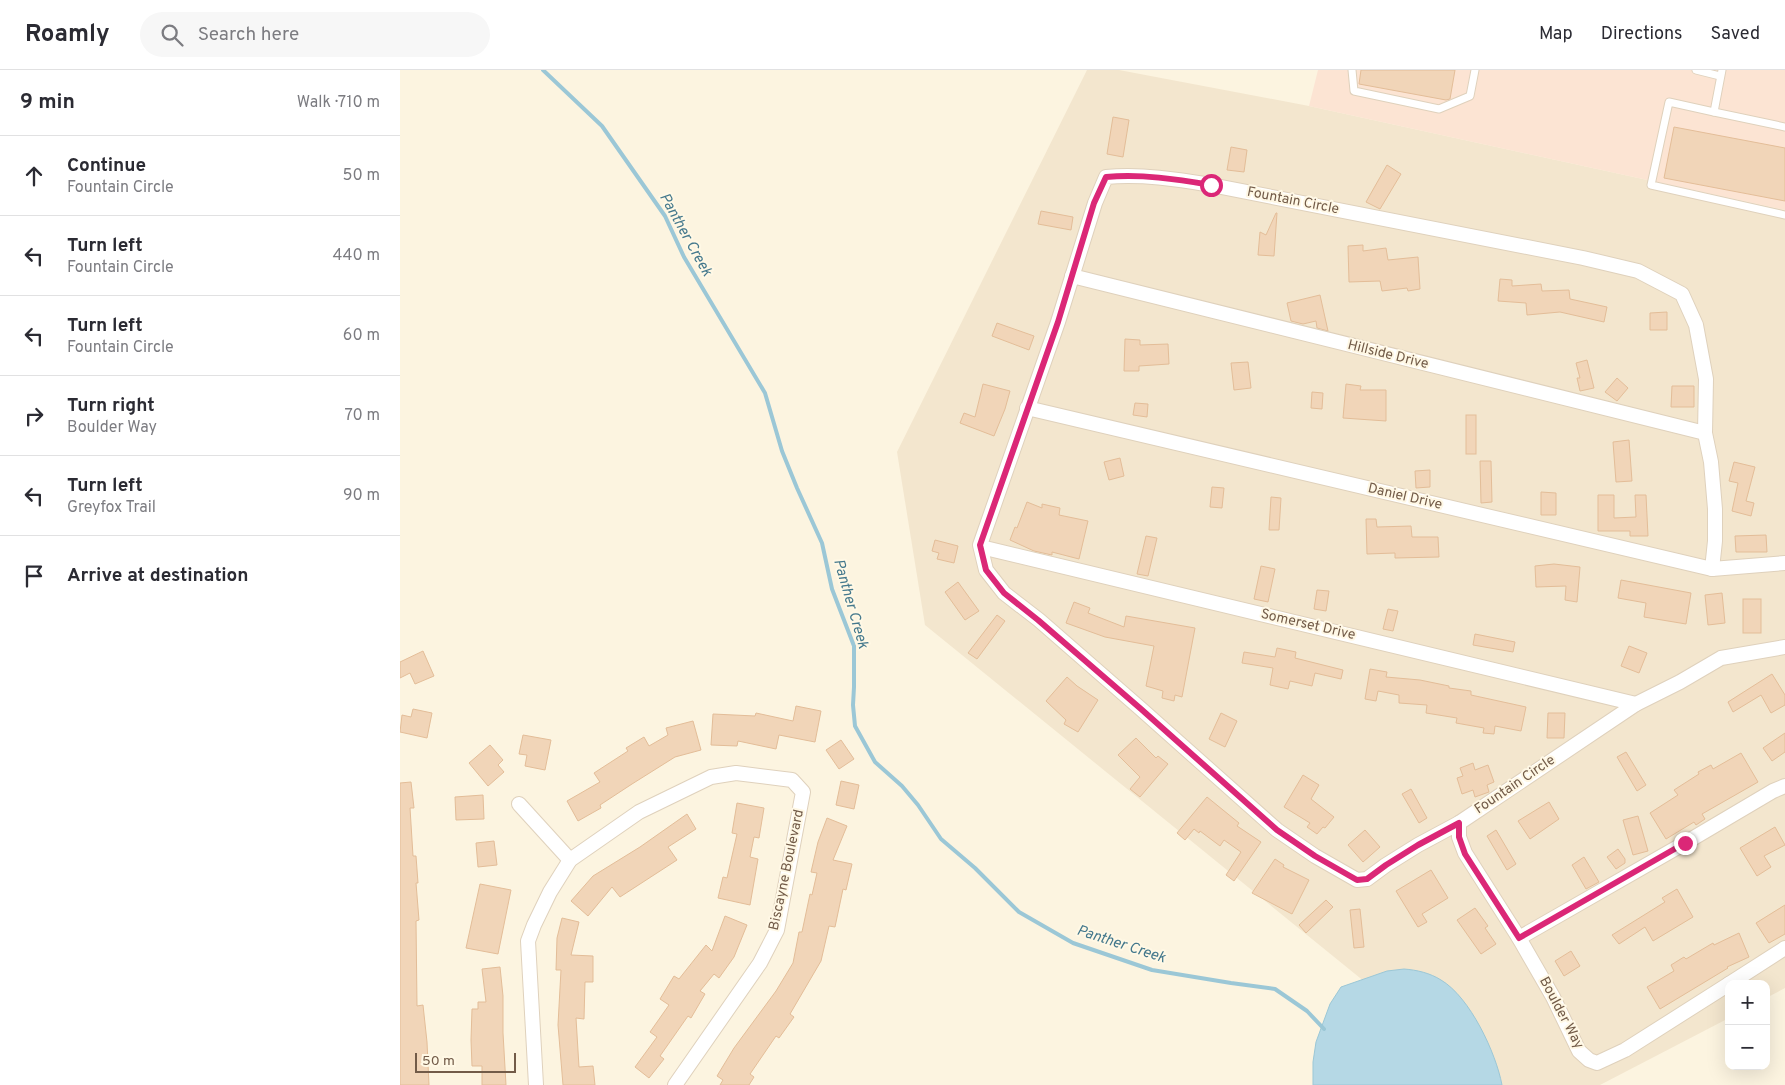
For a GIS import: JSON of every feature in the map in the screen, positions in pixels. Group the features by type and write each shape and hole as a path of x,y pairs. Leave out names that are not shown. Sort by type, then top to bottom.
{"street":[{"name":"Fountain Circle","path":"1712,569 1716,541 1715,509 1711,462 1705,433 1706,379 1696,325 1682,294 1638,271 1583,258 1211,185 1162,177 1127,175 1106,177 1094,203 1072,276 981,547 986,570 1004,593 1141,709 1277,830 1315,856 1357,880 1367,879 1402,855 1459,823 1636,704 1680,682 1721,658 1785,647"},
{"name":"Hillside Drive","path":"1072,276 1705,433"},
{"name":"Daniel Drive","path":"1027,408 1712,569 1785,563"},
{"name":"Somerset Drive","path":"981,547 1636,704"},
{"name":"Biscayne Boulevard","path":"536,1085 528,941 550,892 570,860 639,812 711,777 736,774 792,780 803,792 777,930 760,963 675,1085"},
{"path":"1519,938 1773,791 1785,786"},
{"path":"519,804 570,860"},
{"name":"Boulder Way","path":"1459,823 1459,837 1465,854 1519,938 1553,997 1579,1051 1589,1060 1597,1063 1626,1050 1725,987"},
{"name":"Boulder Way","path":"1735,980 1785,948"}],"lane":[{"path":"1352,70 1354,91 1439,109 1470,96 1475,70"},
{"path":"1696,70 1721,73 1714,112"},
{"path":"1785,126 1668,102 1651,185 1785,215"}],"shaded area":[{"path":"1087,70 1119,70 1309,106 1785,210 1785,988 1770,996 1770,980 1725,980 1725,1020 1600,1085 1492,1085 925,625 897,452"},
{"path":"1318,70 1785,70 1785,210 1309,106"}],"water":[{"path":"1404,969 1423,972 1441,980 1462,999 1488,1042 1502,1085 1313,1085 1313,1062 1316,1042 1330,1004 1341,987 1387,971"}],"building":[{"path":"1361,70 1455,70 1450,99 1446,100 1359,84"},
{"path":"1113,117 1129,120 1123,157 1107,154"},
{"path":"1674,127 1785,148 1785,201 1664,178"},
{"path":"1231,147 1247,150 1244,172 1227,170"},
{"path":"1387,165 1401,174 1380,209 1366,202"},
{"path":"1041,211 1073,217 1071,230 1038,224"},
{"path":"1276,213 1274,256 1258,255 1260,232 1266,235"},
{"path":"1363,245 1363,251 1386,248 1388,260 1418,257 1420,289 1408,291 1407,288 1382,291 1380,281 1349,282 1348,246"},
{"path":"1500,279 1512,280 1512,286 1541,284 1542,291 1569,290 1570,299 1607,307 1604,322 1560,312 1527,315 1526,303 1498,301"},
{"path":"1320,295 1328,331 1317,328 1316,321 1303,324 1291,321 1287,303"},
{"path":"1667,312 1667,330 1650,330 1650,313"},
{"path":"997,323 1034,336 1029,350 992,336"},
{"path":"1125,339 1140,340 1140,345 1168,344 1169,364 1139,366 1139,371 1124,371"},
{"path":"1587,360 1594,388 1580,391 1577,378 1580,378 1576,363"},
{"path":"1248,362 1251,388 1234,390 1231,363"},
{"path":"1617,378 1628,388 1617,401 1605,392"},
{"path":"983,384 1010,391 994,436 960,423 964,413 975,417"},
{"path":"1346,384 1361,386 1360,390 1386,390 1386,421 1343,418"},
{"path":"1672,386 1694,386 1694,407 1671,407"},
{"path":"1312,392 1323,393 1322,409 1311,408"},
{"path":"1135,403 1148,404 1147,417 1133,415"},
{"path":"1466,415 1476,415 1476,454 1466,454"},
{"path":"1629,440 1632,481 1616,482 1613,442"},
{"path":"1120,458 1124,476 1109,480 1104,462"},
{"path":"1480,461 1491,461 1492,502 1481,503"},
{"path":"1734,462 1755,467 1746,501 1754,503 1751,516 1732,511 1738,483 1729,481"},
{"path":"1430,470 1430,487 1416,488 1415,471"},
{"path":"1212,487 1224,488 1222,508 1210,507"},
{"path":"1541,492 1556,493 1556,515 1541,515"},
{"path":"1598,495 1614,495 1614,518 1636,517 1635,495 1646,495 1648,536 1630,536 1630,531 1598,531"},
{"path":"1271,497 1281,498 1279,530 1269,530"},
{"path":"1027,502 1042,508 1042,504 1060,508 1059,515 1088,521 1079,559 1052,552 1052,555 1034,551 1010,540"},
{"path":"1366,519 1376,519 1377,527 1411,526 1412,537 1438,537 1439,557 1395,558 1395,553 1367,554"},
{"path":"1766,535 1767,552 1736,552 1735,536"},
{"path":"1146,536 1157,538 1148,576 1137,574"},
{"path":"935,540 958,546 954,563 937,559 939,553 932,551"},
{"path":"1554,564 1580,567 1577,602 1565,600 1566,586 1536,587 1535,566"},
{"path":"1261,566 1275,569 1268,602 1254,599"},
{"path":"1621,580 1691,593 1686,624 1644,617 1646,603 1618,598"},
{"path":"958,582 979,611 965,620 945,592"},
{"path":"1317,590 1329,591 1326,611 1314,609"},
{"path":"1722,593 1725,623 1708,625 1705,595"},
{"path":"1743,599 1761,599 1761,633 1743,633"},
{"path":"1074,602 1090,608 1088,613 1124,627 1126,616 1195,628 1182,697 1175,695 1174,701 1162,698 1163,691 1146,686 1154,646 1105,637 1066,623"},
{"path":"1388,609 1398,611 1393,631 1383,629"},
{"path":"997,615 1005,621 977,659 968,653"},
{"path":"1475,634 1515,642 1513,652 1473,645"},
{"path":"1629,646 1647,653 1639,673 1621,666"},
{"path":"1277,648 1296,652 1295,658 1343,670 1341,679 1315,673 1312,686 1290,681 1288,689 1270,685 1273,668 1242,663 1244,652 1275,657"},
{"path":"423,651 434,676 415,684 410,673 400,678 400,662"},
{"path":"1370,669 1387,672 1386,677 1420,680 1449,686 1449,688 1471,691 1471,695 1526,707 1521,731 1495,726 1494,734 1483,733 1484,728 1456,723 1457,718 1426,713 1427,705 1399,703 1399,695 1378,691 1376,701 1365,699"},
{"path":"1772,674 1785,695 1785,705 1771,713 1761,695 1733,712 1728,702"},
{"path":"1067,677 1098,700 1078,732 1064,724 1066,720 1046,701"},
{"path":"796,706 821,711 815,742 779,735 776,749 738,741 737,746 711,745 713,714 755,716 756,713 793,721"},
{"path":"413,709 432,713 427,738 400,732 402,715 411,717"},
{"path":"1221,713 1237,721 1225,747 1209,739"},
{"path":"1548,713 1565,713 1564,738 1547,738"},
{"path":"693,721 701,750 675,757 600,805 601,808 578,821 567,801 600,782 594,773 628,751 626,748 644,737 649,746 668,735 666,728"},
{"path":"1785,733 1785,752 1772,761 1763,748"},
{"path":"523,735 551,740 545,770 525,766 527,755 519,754"},
{"path":"1136,738 1156,758 1158,756 1168,764 1140,797 1130,789 1140,777 1118,755"},
{"path":"841,740 854,759 839,769 826,750"},
{"path":"490,745 503,760 498,765 504,772 488,786 469,763"},
{"path":"1626,752 1646,785 1637,791 1617,757"},
{"path":"1741,753 1758,782 1702,814 1705,819 1696,825 1694,822 1666,839 1650,813 1678,795 1674,790 1699,774 1698,772 1711,765 1713,769"},
{"path":"1473,763 1475,770 1488,765 1494,782 1487,785 1489,792 1475,797 1473,790 1462,794 1457,778 1463,776 1460,768"},
{"path":"1303,775 1319,785 1311,799 1334,817 1317,834 1307,827 1310,823 1284,807"},
{"path":"841,781 859,785 854,809 836,805"},
{"path":"411,782 414,808 410,808 413,856 416,856 419,920 416,921 417,1006 423,1005 429,1085 400,1085 400,783"},
{"path":"1411,789 1427,818 1419,823 1402,794"},
{"path":"483,795 484,819 456,820 455,797"},
{"path":"1207,797 1239,823 1237,826 1261,842 1234,881 1226,875 1241,852 1224,840 1220,846 1200,831 1199,833 1194,829 1185,840 1177,833"},
{"path":"1549,802 1559,819 1530,839 1518,821"},
{"path":"737,803 764,808 759,838 754,837 750,857 758,859 750,905 718,898 723,877 727,878 737,834 732,833"},
{"path":"687,814 696,829 668,847 677,860 620,897 612,887 588,916 571,901 593,876 640,847"},
{"path":"1638,816 1648,851 1633,855 1623,820"},
{"path":"827,818 847,826 833,860 852,864 846,890 843,889 835,927 829,926 821,961 790,1014 794,1017 779,1038 776,1036 750,1074 754,1077 749,1085 720,1085 723,1080 717,1076 734,1048 776,991 793,963 799,932 802,932 810,894 812,895 817,873 811,872 818,842"},
{"path":"1775,827 1785,845 1764,856 1771,867 1757,876 1740,848"},
{"path":"1365,830 1380,847 1363,862 1348,845"},
{"path":"1496,830 1516,864 1507,870 1487,836"},
{"path":"494,841 497,865 478,867 476,843"},
{"path":"1618,849 1625,859 1625,863 1616,869 1607,857"},
{"path":"1584,857 1599,882 1586,889 1572,865"},
{"path":"1275,859 1284,865 1283,867 1309,880 1292,914 1252,893"},
{"path":"1431,870 1448,898 1422,914 1427,922 1418,927 1396,891"},
{"path":"480,884 511,890 498,954 466,948"},
{"path":"1677,889 1693,917 1653,941 1645,927 1619,944 1612,935 1665,902 1662,898"},
{"path":"1326,900 1333,907 1306,933 1299,925"},
{"path":"1785,905 1785,934 1769,943 1756,923"},
{"path":"1475,908 1488,926 1485,928 1496,944 1481,954 1457,920"},
{"path":"1360,909 1364,947 1354,948 1350,910"},
{"path":"725,916 747,925 734,957 719,978 714,974 700,991 705,994 691,1018 688,1016 660,1056 664,1059 649,1078 635,1067 657,1037 650,1032 669,1005 660,999 674,976 679,979 706,945 712,951"},
{"path":"562,918 579,922 571,955 593,956 593,982 585,982 584,1019 576,1018 579,1067 593,1066 595,1085 563,1085 558,1025 561,970 556,970 557,938"},
{"path":"1739,933 1749,957 1727,967 1660,1009 1647,987 1674,971 1671,965 1684,957 1686,959 1713,943 1714,945"},
{"path":"1571,951 1580,966 1564,976 1555,961"},
{"path":"500,967 503,996 506,1085 482,1085 482,1066 472,1066 472,1009 478,1009 478,1002 486,1002 482,969"}],"waterway":[{"name":"Panther Creek","path":"543,70 602,126 665,216 684,257 765,393 782,451 822,543 832,589 854,646 853,705 855,726 875,762 902,786 918,805 941,839 975,868 1019,912 1073,943 1152,970 1275,989 1307,1011 1324,1029"}],"route":[{"path":"1211,185 1162,177 1127,175 1106,177 1094,203 1058,322 980,545 986,570 1004,593 1141,709 1277,830 1315,856 1357,880 1367,879 1418,845 1459,823 1459,837 1465,854 1519,938 1685,843"}]}
